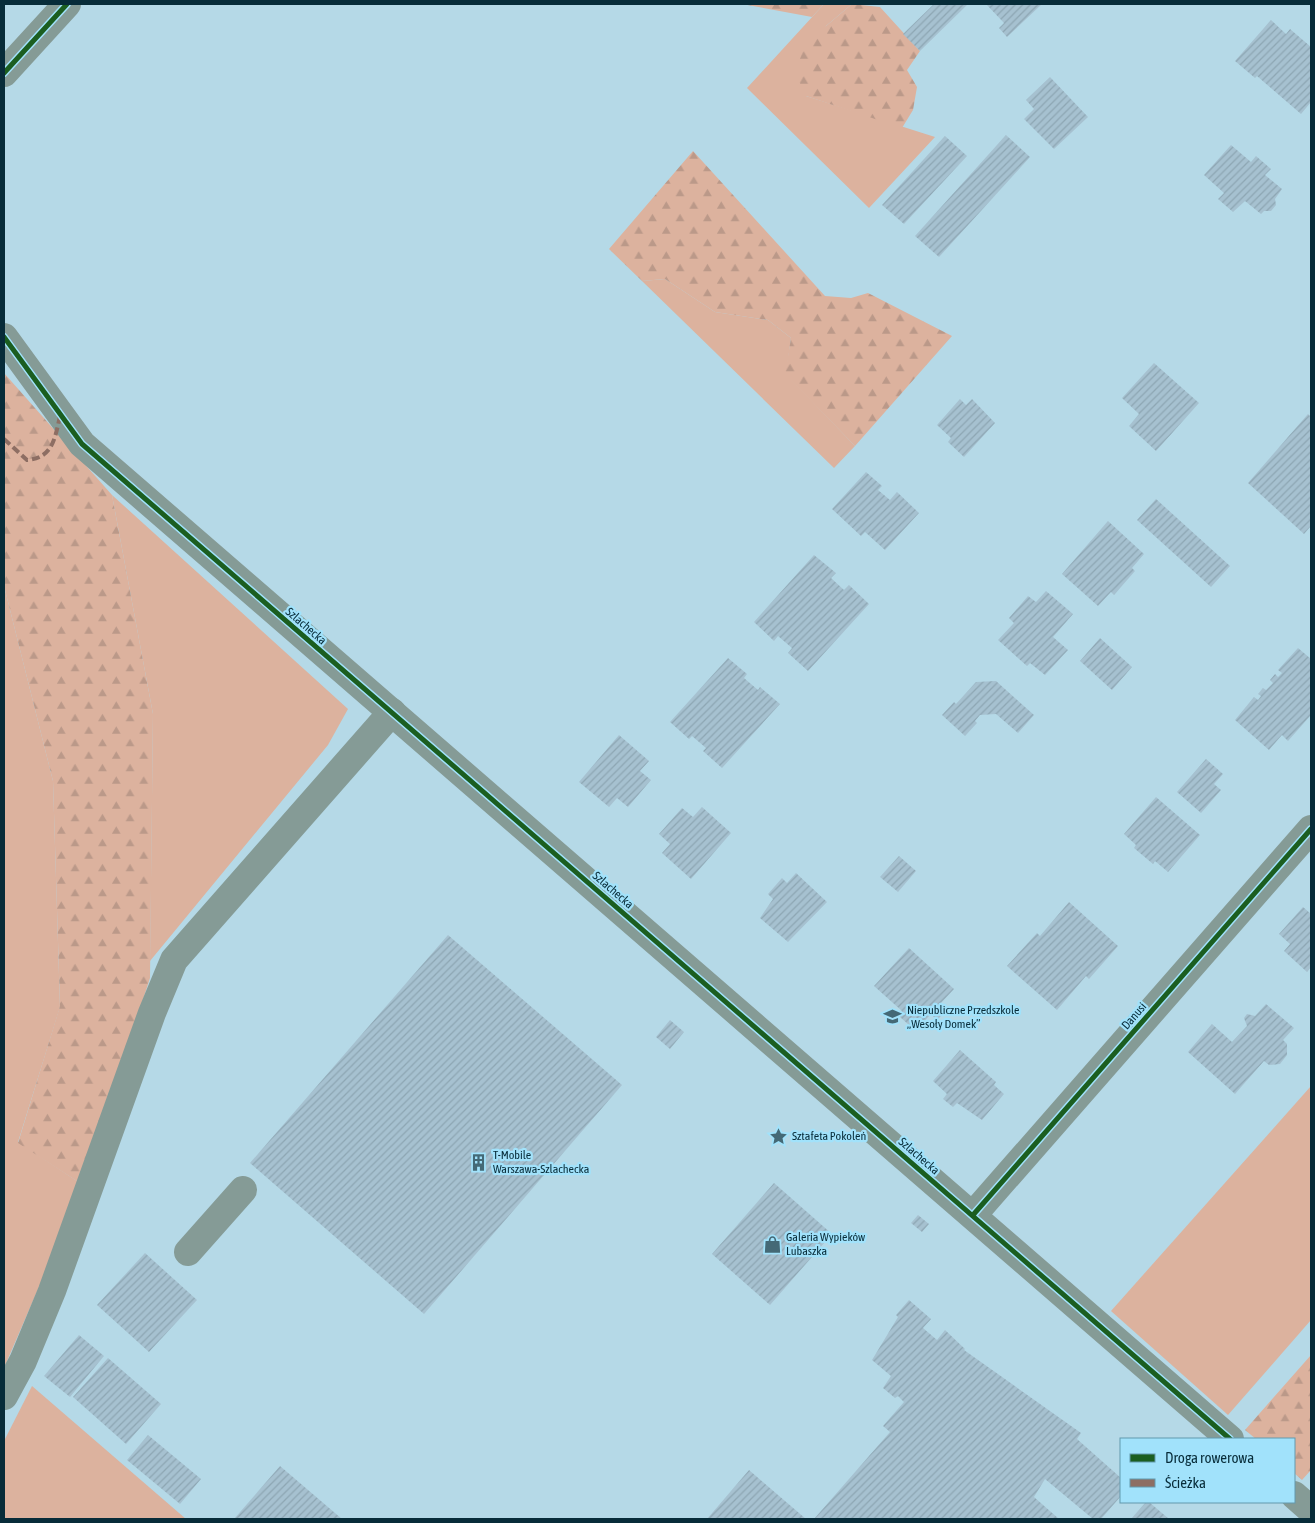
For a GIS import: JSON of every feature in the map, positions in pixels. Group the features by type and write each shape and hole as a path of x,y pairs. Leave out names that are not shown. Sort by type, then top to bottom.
{"street":[{"path":"4,73 67,4"},
{"name":"Szlachecka","path":"4,337 82,444 1229,1438"},
{"path":"4,1396 23,1361 52,1291 152,1013 174,960 392,712"},
{"name":"Danusi","path":"973,1215 1311,829"},
{"path":"188,1252 243,1190"},
{"path":"1295,1496 1311,1510"}],"green space":[{"path":"742,4 824,4 812,17"},
{"path":"824,4 852,4 826,26 806,96 935,137 869,208 747,88"},
{"path":"852,4 880,7 920,51 907,70 917,87 913,110 902,128 806,96 795,73 803,50 826,26"},
{"path":"693,151 825,296 851,298 868,293 952,336 855,446 785,374 791,338 768,320 715,312 665,279 642,281 609,249"},
{"path":"665,279 715,312 768,320 791,338 786,374 855,446 834,468 642,281"},
{"path":"4,373 112,495 153,714 150,978 83,1185 18,1143 60,1006 53,781 4,586"},
{"path":"112,495 348,709 328,745 150,961 153,714"},
{"path":"4,586 53,781 60,1007 18,1142 83,1185 4,1368"},
{"path":"1311,1086 1311,1320 1228,1415 1111,1311"},
{"path":"1311,1355 1311,1470 1302,1480 1295,1474 1295,1438 1255,1438 1245,1430"},
{"path":"32,1386 186,1519 4,1519 4,1441"}],"building":[{"path":"934,4 968,4 920,51 903,34"},
{"path":"986,4 1042,4 1007,37 999,28 1004,23"},
{"path":"1271,20 1286,34 1290,29 1311,47 1311,102 1301,114 1257,76 1255,78 1235,61"},
{"path":"1050,77 1088,117 1054,149 1024,119 1034,109 1026,100"},
{"path":"1006,135 1030,157 939,257 915,236"},
{"path":"945,136 967,156 904,224 882,205"},
{"path":"1231,145 1251,162 1256,156 1271,169 1265,175 1282,189 1275,199 1276,205 1271,211 1264,211 1261,214 1245,201 1233,212 1218,199 1224,193 1204,175"},
{"path":"1154,363 1199,403 1156,451 1129,426 1139,414 1122,398"},
{"path":"960,399 966,405 972,399 995,423 964,457 948,442 951,438 937,425"},
{"path":"1308,414 1311,417 1311,526 1304,534 1248,483"},
{"path":"866,472 882,486 878,490 890,500 897,492 919,513 885,550 865,532 861,536 832,509"},
{"path":"1156,499 1230,566 1211,587 1137,520"},
{"path":"1108,521 1144,554 1132,568 1135,571 1114,595 1111,592 1098,606 1062,574"},
{"path":"814,555 836,573 831,578 844,590 849,585 869,604 808,671 788,653 792,648 778,636 774,641 754,622"},
{"path":"1046,591 1073,614 1053,637 1068,650 1045,675 1030,663 1027,666 998,640 1014,623 1009,618 1028,596 1036,602"},
{"path":"1100,638 1132,667 1112,690 1080,661"},
{"path":"1298,648 1311,659 1311,715 1288,741 1282,735 1269,750 1235,720 1254,697 1258,700 1261,696 1258,694 1263,688 1266,690 1273,683 1270,680 1275,674 1278,677 1282,673 1278,670"},
{"path":"728,658 747,674 744,678 758,690 760,687 780,704 722,768 703,751 706,748 692,736 689,739 670,722"},
{"path":"996,681 1034,715 1018,733 996,714 980,715 975,721 977,723 965,736 942,715 954,702 956,704 976,682"},
{"path":"619,735 649,761 640,771 651,780 628,807 617,798 609,807 579,782"},
{"path":"1206,759 1223,774 1214,784 1221,790 1201,813 1177,792"},
{"path":"1156,797 1200,835 1168,872 1155,861 1153,864 1134,848 1136,845 1124,834"},
{"path":"702,807 731,833 691,879 662,853 670,844 659,834 682,808 693,817"},
{"path":"899,856 916,871 898,892 880,877"},
{"path":"796,873 827,902 788,942 760,918 773,899 768,894 782,878 787,883"},
{"path":"1069,902 1118,946 1089,979 1086,976 1057,1010 1007,966 1037,933 1040,936"},
{"path":"1303,907 1311,914 1311,967 1307,972 1284,951 1290,944 1279,934"},
{"path":"448,935 622,1085 424,1314 250,1163"},
{"path":"909,948 954,989 941,1003 947,1009 937,1020 931,1014 919,1027 916,1024 909,1025 900,1017 902,1011 874,986"},
{"path":"1266,1004 1294,1028 1283,1040 1287,1044 1287,1055 1280,1064 1269,1065 1264,1061 1235,1094 1188,1052 1212,1024 1232,1042 1247,1026 1244,1018 1247,1014 1255,1016"},
{"path":"670,1020 684,1032 670,1049 656,1037"},
{"path":"960,1050 996,1082 994,1085 1004,1094 982,1120 957,1103 953,1107 943,1099 947,1094 933,1081"},
{"path":"774,1183 832,1234 770,1305 712,1254"},
{"path":"918,1215 929,1224 922,1232 911,1223"},
{"path":"145,1253 197,1300 149,1352 97,1305"},
{"path":"909,1300 931,1319 923,1328 937,1340 945,1330 964,1350 1081,1433 1077,1439 1120,1477 1120,1497 1101,1519 1093,1519 1045,1479 1034,1497 1059,1519 814,1519 890,1432 883,1426 904,1402 898,1396 895,1398 883,1388 891,1376 872,1360 898,1317 896,1315"},
{"path":"79,1335 104,1356 70,1397 44,1376"},
{"path":"108,1358 161,1404 126,1444 73,1397"},
{"path":"148,1435 201,1479 180,1504 127,1460"},
{"path":"280,1466 342,1519 234,1519"},
{"path":"749,1470 806,1519 707,1519"},
{"path":"1145,1503 1150,1503 1169,1519 1131,1519"}],"marked path":[{"path":"4,439 27,460 36,458 48,451 51,446 60,416"}],"cycle path":[{"path":"4,73 67,4"},
{"path":"4,337 82,444 1229,1438"},
{"path":"973,1215 1311,829"}],"place":[{"name":"Niepubliczne Przedszkole „Wesoły Domek”","path":"893,1017"},
{"name":"Sztafeta Pokoleń","path":"778,1136"},
{"name":"T-Mobile Warszawa-Szlachecka","path":"479,1162"},
{"name":"Galeria Wypieków Lubaszka","path":"772,1244"}]}
